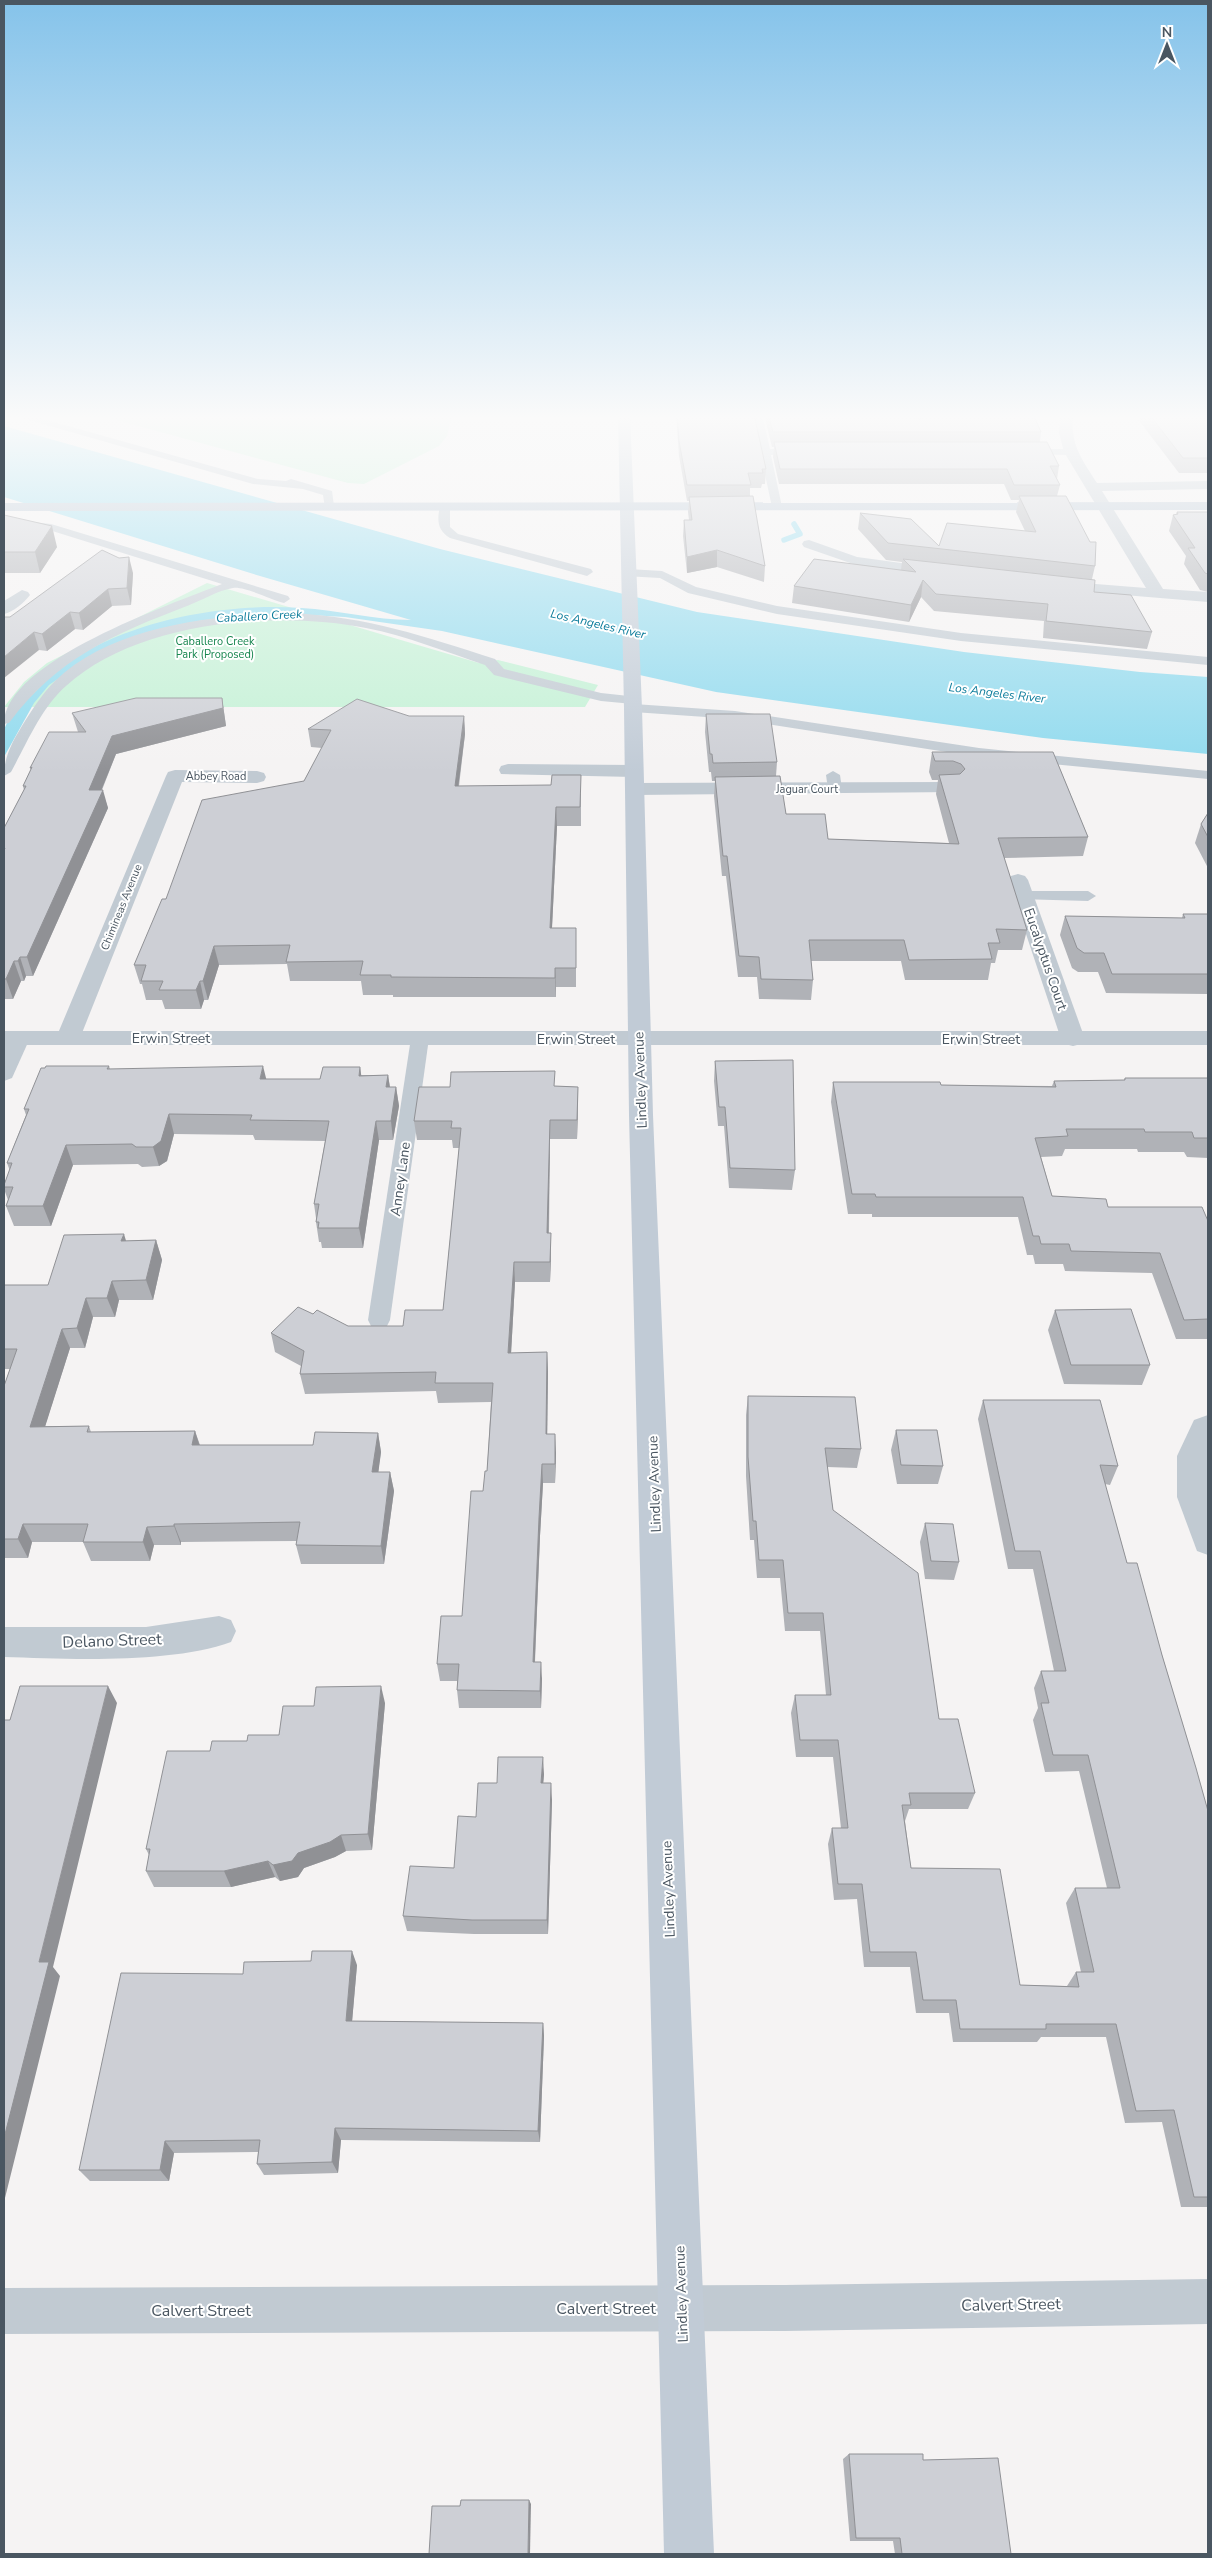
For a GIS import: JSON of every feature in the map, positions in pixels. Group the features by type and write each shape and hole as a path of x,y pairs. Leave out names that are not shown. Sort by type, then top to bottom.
{"main road":[{"name":"Lindley Avenue","path":"627,533 633,702 639,1039 689,2554"}],"street":[{"path":"1121,533 1158,594"},
{"path":"809,544 824,552 858,562 950,574"},
{"path":"1043,585 1208,597"},
{"path":"4,609 22,595"},
{"name":"Jaguar Court","path":"508,770 634,780 834,782 949,788"},
{"name":"Abbey Road","path":"175,776 257,776"},
{"name":"Chimineas Avenue","path":"68,1038 175,776"},
{"name":"Eucalyptus Court","path":"1021,888 1073,1039"},
{"path":"4,1073 11,1038"},
{"name":"Erwin Street","path":"11,1038 1208,1038"},
{"path":"1207,1428 1192,1456 1193,1497 1208,1541"},
{"name":"Delano Street","path":"4,1642 146,1642 219,1631"},
{"name":"Calvert Street","path":"4,2311 682,2308 1208,2301"}],"lane":[{"path":"71,533 284,599"},
{"path":"448,533 588,572"},
{"path":"628,575 662,575 692,590 777,610 951,636 1115,654 1208,661"},
{"path":"4,720 21,696 39,676 65,658 118,632 236,583"},
{"path":"4,772 37,712 63,681 86,665 115,649 147,637 212,622 297,617 366,624 490,662 499,672 601,697 935,746 1130,769 1208,775"},
{"path":"1021,888 1088,896"},
{"name":"Anney Lane","path":"379,1320 420,1038"}],"green space":[{"name":"Caballero Creek Park (Proposed)","path":"207,583 479,663 498,660 598,685 585,707 4,707 24,682 47,663"}],"water":[{"name":"Los Angeles River","path":"122,533 385,533 440,549 697,612 964,652 1140,672 1208,677 1208,754 1043,738 716,692 442,631 345,617 290,614 237,616 198,621 91,656 49,685 34,703 4,757 4,731 19,707 65,665 94,647 127,633 162,622 198,614 268,607 315,609 411,620"}],"building":[{"path":"4,533 47,533 35,552 4,552"},
{"path":"685,533 759,533 765,566 717,550 687,557"},
{"path":"879,533 926,533 939,546 943,533 1085,533 1090,542 1096,542 1095,566 888,543"},
{"path":"1185,533 1208,533 1208,574 1205,573 1188,548 1195,548"},
{"path":"102,550 119,558 129,557 127,588 108,589 79,613 70,612 42,634 34,632 4,657 4,617 10,617"},
{"path":"814,559 916,572 903,559 1095,580 1094,592 1131,595 1152,632 1046,621 1048,604 936,594 923,580 911,605 794,586"},
{"path":"136,698 222,698 223,708 112,736 89,790 103,790 27,957 20,957 18,961 14,961 6,979 4,979 4,828 26,786 23,786 32,767 30,768 49,732 86,732 72,713"},
{"path":"357,699 409,716 464,716 455,786 551,785 552,775 581,775 580,807 556,807 550,928 576,928 576,968 555,968 555,978 391,977 391,975 360,975 363,961 286,962 290,945 214,946 203,981 200,981 196,990 159,990 163,981 141,981 146,965 134,965 162,899 166,899 202,800 304,781 331,730 308,729"},
{"path":"706,714 770,714 777,762 713,763 712,754 710,754"},
{"path":"932,752 1053,752 1088,837 998,838 1027,930 996,929 1000,943 988,943 992,959 909,960 904,940 809,940 813,980 761,979 759,957 739,956 727,856 723,856 715,777 780,776 786,814 825,814 828,839 959,844 939,775 960,774 965,769 961,764 953,761 935,761"},
{"path":"1208,813 1208,837 1201,824"},
{"path":"1183,914 1208,914 1208,974 1112,974 1104,953 1084,953 1077,948 1065,916 1185,918"},
{"path":"793,1060 795,1170 730,1168 725,1107 719,1107 715,1061"},
{"path":"46,1066 109,1066 107,1069 263,1066 260,1079 320,1079 323,1067 360,1067 359,1076 388,1075 386,1087 396,1087 391,1121 376,1121 359,1228 318,1228 319,1222 316,1222 319,1204 314,1204 329,1121 250,1120 252,1115 169,1114 161,1141 153,1147 136,1147 132,1144 66,1145 43,1206 6,1206 13,1187 4,1187 12,1163 7,1163 29,1109 24,1109 41,1068"},
{"path":"555,1071 554,1086 578,1087 577,1120 550,1120 547,1233 551,1233 550,1262 514,1262 508,1353 547,1352 546,1434 555,1434 555,1464 542,1464 533,1662 541,1662 540,1691 457,1690 459,1664 437,1664 441,1616 462,1616 471,1491 483,1491 485,1471 487,1471 493,1383 435,1383 436,1372 300,1374 304,1351 271,1333 298,1307 313,1314 317,1310 348,1326 403,1326 405,1310 443,1310 461,1128 451,1128 452,1121 414,1121 419,1087 450,1087 451,1072"},
{"path":"1125,1078 1208,1078 1208,1138 1194,1138 1192,1132 1145,1132 1144,1129 1066,1129 1068,1136 1035,1138 1052,1196 1106,1199 1108,1207 1202,1207 1208,1221 1208,1319 1184,1320 1160,1253 1071,1251 1069,1244 1041,1244 1039,1236 1033,1236 1023,1197 876,1197 875,1194 852,1194 833,1082 940,1082 941,1085 1056,1087 1054,1081 1125,1080"},
{"path":"124,1234 121,1241 156,1240 146,1280 112,1281 107,1298 86,1298 77,1328 62,1329 30,1427 89,1426 87,1432 195,1431 192,1445 313,1445 315,1432 378,1433 372,1472 390,1472 381,1546 296,1545 300,1522 174,1524 174,1526 147,1527 143,1542 83,1542 88,1524 23,1524 18,1539 4,1539 4,1386 17,1349 4,1349 4,1285 48,1285 64,1235"},
{"path":"1131,1309 1150,1365 1071,1365 1055,1310"},
{"path":"748,1396 855,1397 861,1449 825,1448 833,1510 918,1573 939,1719 958,1719 975,1793 909,1793 911,1805 902,1805 911,1868 1000,1869 1020,1985 1079,1987 1076,1972 1094,1972 1075,1888 1120,1888 1088,1755 1053,1755 1041,1703 1049,1703 1041,1671 1066,1671 1040,1551 1015,1551 983,1400 1100,1400 1118,1466 1100,1465 1127,1563 1137,1563 1208,1811 1208,2197 1194,2197 1174,2110 1136,2111 1116,2024 1046,2024 1046,2029 960,2029 956,2000 923,2000 916,1952 870,1952 862,1884 838,1884 832,1828 848,1828 838,1740 800,1740 795,1695 831,1695 823,1613 788,1613 783,1560 759,1560 756,1521 753,1521 748,1457"},
{"path":"896,1430 937,1430 943,1466 901,1465"},
{"path":"925,1523 953,1524 959,1562 931,1561"},
{"path":"20,1686 108,1686 39,1962 49,1962 4,2138 4,1720 10,1720"},
{"path":"381,1686 368,1834 341,1835 330,1842 298,1853 292,1861 273,1865 268,1861 224,1871 146,1871 150,1849 146,1849 167,1751 210,1751 212,1741 247,1741 248,1735 279,1735 283,1706 314,1706 316,1687"},
{"path":"498,1757 543,1757 541,1783 551,1783 547,1920 472,1920 403,1916 410,1866 454,1868 458,1816 476,1817 478,1783 497,1783"},
{"path":"312,1951 352,1951 346,2021 543,2023 538,2131 335,2128 332,2162 257,2164 260,2140 165,2141 160,2170 79,2170 121,1973 243,1974 244,1962 311,1961"},
{"path":"849,2454 923,2454 923,2460 998,2458 1011,2554 902,2554 900,2538 856,2538"},
{"path":"461,2500 529,2500 528,2554 429,2554 432,2506 460,2506"}],"waterway":[{"path":"784,540 800,533"}],"water label":[{"name":"Caballero Creek","path":"259,616"}]}
